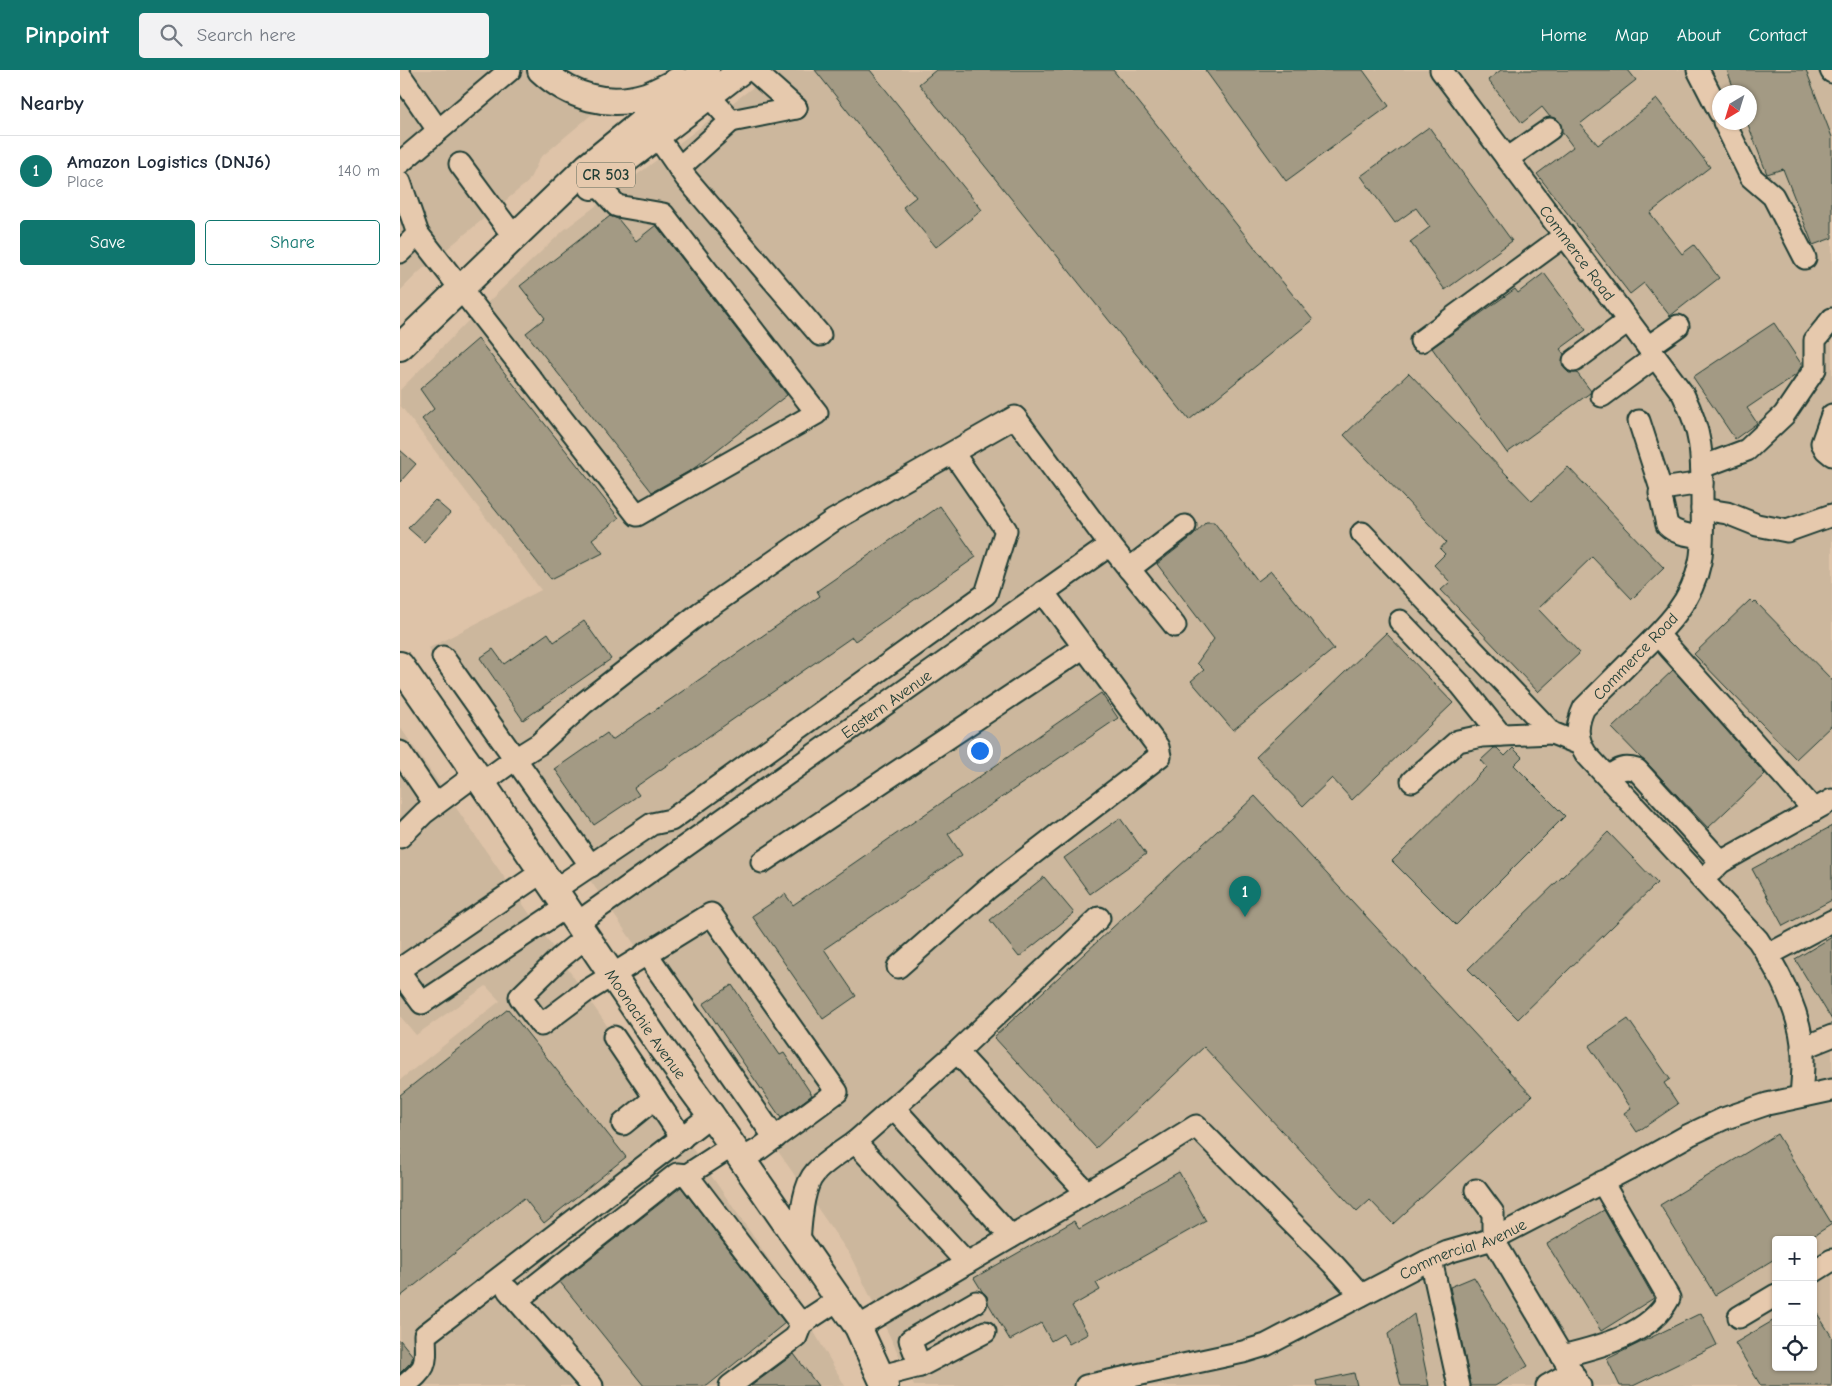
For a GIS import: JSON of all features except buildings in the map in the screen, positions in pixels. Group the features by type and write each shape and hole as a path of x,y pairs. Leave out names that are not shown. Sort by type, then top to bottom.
{"main road":[{"path":"541,70 569,91 587,98 606,101 647,96 702,70"},
{"name":"CR 503","path":"400,348 588,167 706,70"},
{"name":"CR 503","path":"465,284 742,70"},
{"name":"Moonachie Avenue","path":"400,666 661,1047 858,1327 883,1381"}],"street":[{"path":"400,163 510,70"},
{"path":"679,168 731,121 796,108 753,70"},
{"path":"1698,70 1712,97"},
{"name":"Commerce Road","path":"1450,73 1508,159 1683,394 1693,414 1700,437 1702,475 1701,560 1694,584 1683,605 1670,623 1584,708 1579,719 1577,731 1580,744"},
{"path":"400,75 438,130"},
{"path":"709,96 731,121"},
{"path":"1508,159 1550,129"},
{"path":"1728,130 1751,178 1773,196 1805,258"},
{"path":"657,136 679,168 820,335"},
{"path":"460,164 514,237"},
{"path":"400,182 418,234 465,284 636,515 817,413 663,214 617,206 596,183"},
{"path":"400,252 418,234"},
{"path":"1421,340 1564,236"},
{"path":"1661,489 1702,475 1746,450 1784,415 1815,369 1815,340 1832,320"},
{"path":"1574,361 1628,321"},
{"path":"1602,396 1678,326"},
{"path":"1832,415 1822,443 1832,455"},
{"path":"400,837 436,804 539,744 584,703 700,613 834,520 1015,418 1110,545 1175,626"},
{"path":"1639,421 1661,489 1660,493 1667,525 1675,531 1701,537"},
{"path":"565,906 400,971 422,1003 565,906 591,866 652,824 672,820 986,594 1006,530 953,453"},
{"path":"1702,509 1727,513 1757,526 1787,531 1832,515"},
{"path":"1130,569 1185,526"},
{"path":"1362,533 1552,733"},
{"name":"Eastern Avenue","path":"565,906 1043,592 1110,545"},
{"path":"898,967 987,889 1160,756 1158,747 1043,592"},
{"path":"1400,621 1461,685 1501,735"},
{"path":"1658,635 1823,805 1721,862 1703,880"},
{"path":"762,862 1084,647"},
{"path":"443,657 591,866"},
{"path":"1412,781 1458,742 1482,736 1552,733 1580,744 1586,754 1758,940 1768,955 1784,983 1795,1013 1804,1060 1801,1096"},
{"path":"400,752 436,804"},
{"path":"1608,777 1620,768 1627,767 1637,770 1721,862"},
{"path":"1647,819 1665,801"},
{"path":"516,1300 677,1174 687,1175 775,1138 838,1092 711,914 585,992 541,1025 520,997 559,959 565,906"},
{"path":"799,1241 804,1204 810,1180 815,1172 855,1142 894,1108 1099,918"},
{"path":"1768,955 1832,922"},
{"path":"646,953 775,1138"},
{"path":"1802,1048 1832,1036"},
{"path":"614,1037 682,1138"},
{"path":"956,1052 1087,1193"},
{"name":"Commercial Avenue","path":"1086,1386 1165,1378 1266,1345 1448,1252 1493,1239 1688,1135 1723,1119 1767,1104 1832,1090"},
{"path":"623,1124 655,1098"},
{"path":"894,1108 1011,1237"},
{"path":"404,1386 422,1371 426,1359 425,1335 711,1116"},
{"path":"858,1327 1087,1193 1196,1126 1334,1264 1361,1296"},
{"path":"855,1142 968,1263"},
{"path":"687,1175 801,1324"},
{"path":"1547,1386 1571,1371 1600,1346 1627,1336 1654,1317 1665,1307 1669,1298 1602,1182"},
{"path":"1476,1190 1493,1213 1493,1239 1571,1371"},
{"path":"1431,1260 1459,1386"},
{"path":"1817,1269 1832,1260"},
{"path":"498,1279 592,1386"},
{"path":"1739,1317 1772,1297"},
{"path":"730,1386 796,1337 801,1324 838,1299"},
{"path":"920,1366 910,1340 976,1302"},
{"path":"883,1381 920,1366 985,1332"}],"shaded area":[{"path":"400,70 531,70 616,94 540,158 528,182 419,272 400,291"},
{"path":"776,70 1832,70 1832,1386 914,1386 850,1255 429,648 541,590 400,405 400,390 467,322 564,230"},
{"path":"400,727 789,1288 845,1386 400,1386 400,1080 500,1001 486,986 416,1035 400,1016"}],"place":[{"name":"Amazon Logistics (DNJ6)","path":"1245,917"}]}
